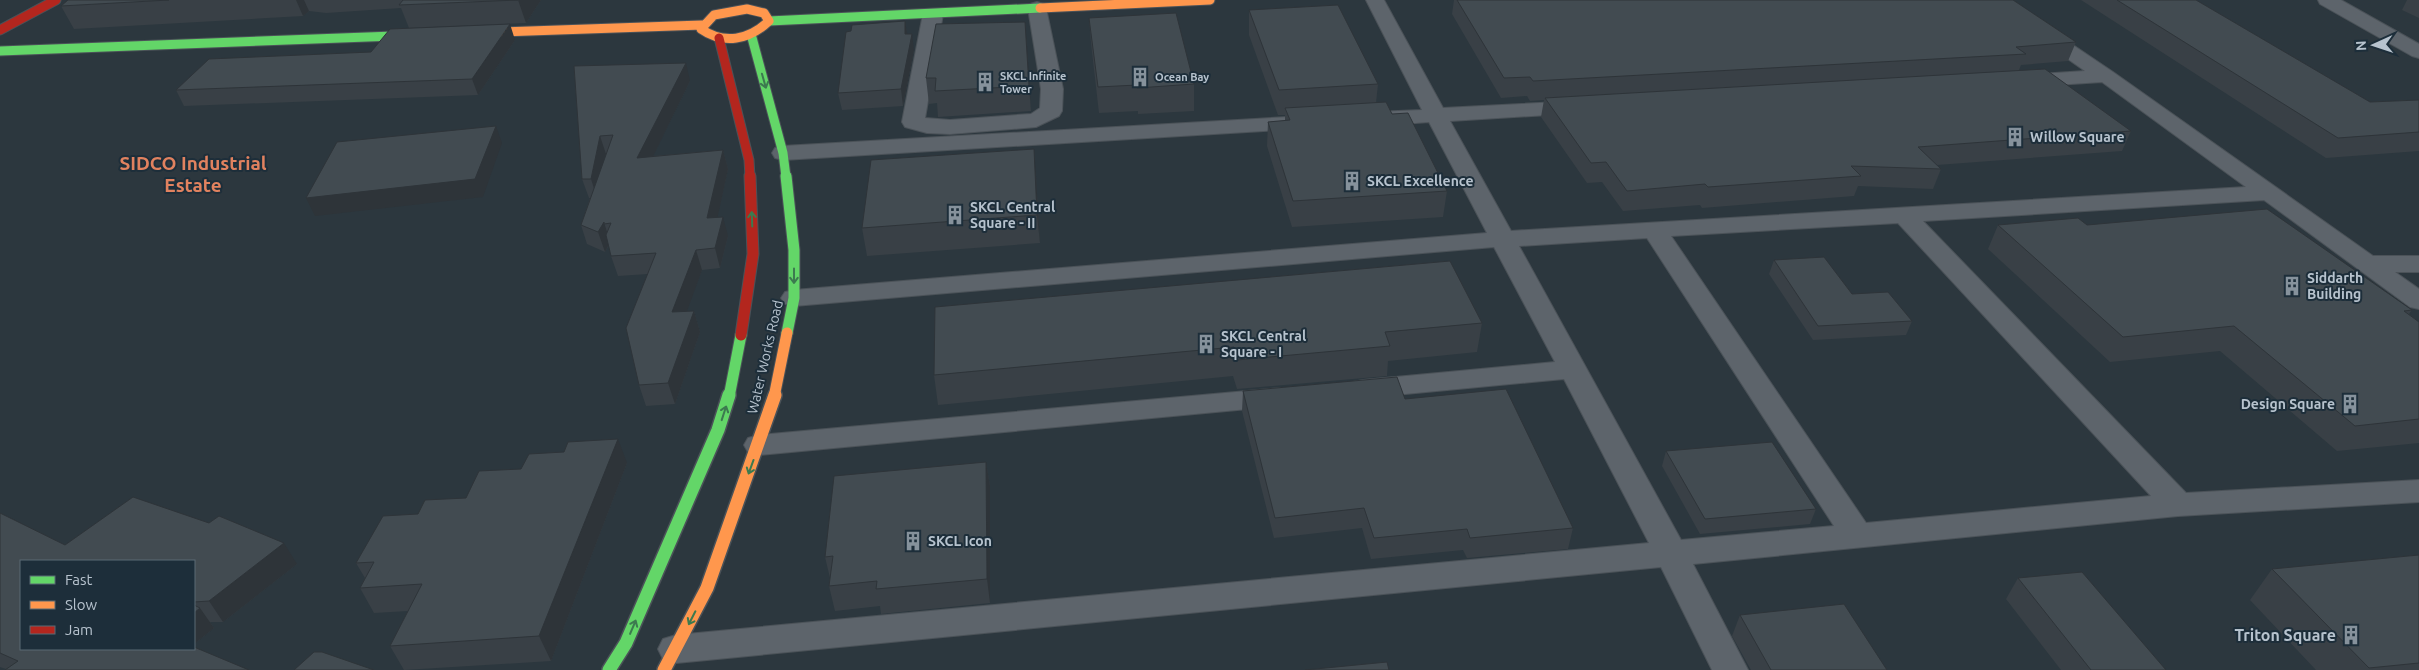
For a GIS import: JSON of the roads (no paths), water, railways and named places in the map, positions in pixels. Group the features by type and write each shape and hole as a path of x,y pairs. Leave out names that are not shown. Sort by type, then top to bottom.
{"main road":[{"path":"0,30 56,0"},
{"path":"702,25 701,29 704,33 719,38 751,34 760,30 770,21 1210,0"},
{"path":"464,33 702,25 719,13 750,5 764,13 770,21"},
{"path":"0,51 435,34"},
{"name":"Water Works Road","path":"670,660 707,588 759,445 776,391 794,298 783,153 751,34"},
{"name":"Water Works Road","path":"609,670 626,642 718,430 732,386 757,253 749,160 719,38"}],"street":[{"path":"1376,0 1435,116 1504,239 1673,554 1730,670"},
{"path":"1993,0 2106,76 2371,264 2419,301"},
{"path":"2327,0 2419,52"},
{"path":"933,14 912,122 927,126 950,127 1036,120 1052,111 1052,89 1037,8"},
{"path":"1999,82 2106,76"},
{"path":"1356,120 1604,106"},
{"path":"783,153 1326,122"},
{"path":"794,298 1504,239 1656,232 1903,214 2269,193"},
{"path":"1903,214 2178,505"},
{"path":"1656,232 1858,536"},
{"path":"2371,264 2419,264"},
{"path":"1336,392 1574,369"},
{"path":"759,445 1306,394"},
{"path":"670,660 1673,554 2178,505 2419,491"}],"place":[{"name":"Ocean Bay","path":"1140,77"},
{"name":"SKCL Infinite Tower","path":"985,82"},
{"name":"Willow Square","path":"2015,137"},
{"name":"SKCL Excellence","path":"1352,181"},
{"name":"SKCL Central Square - II","path":"955,215"},
{"name":"Siddarth Building","path":"2292,286"},
{"name":"SKCL Central Square - I","path":"1206,344"},
{"name":"Design Square","path":"2350,404"},
{"name":"SKCL Icon","path":"913,541"},
{"name":"Triton Square","path":"2351,635"}],"district":[{"name":"SIDCO Industrial Estate","path":"193,174"}]}
